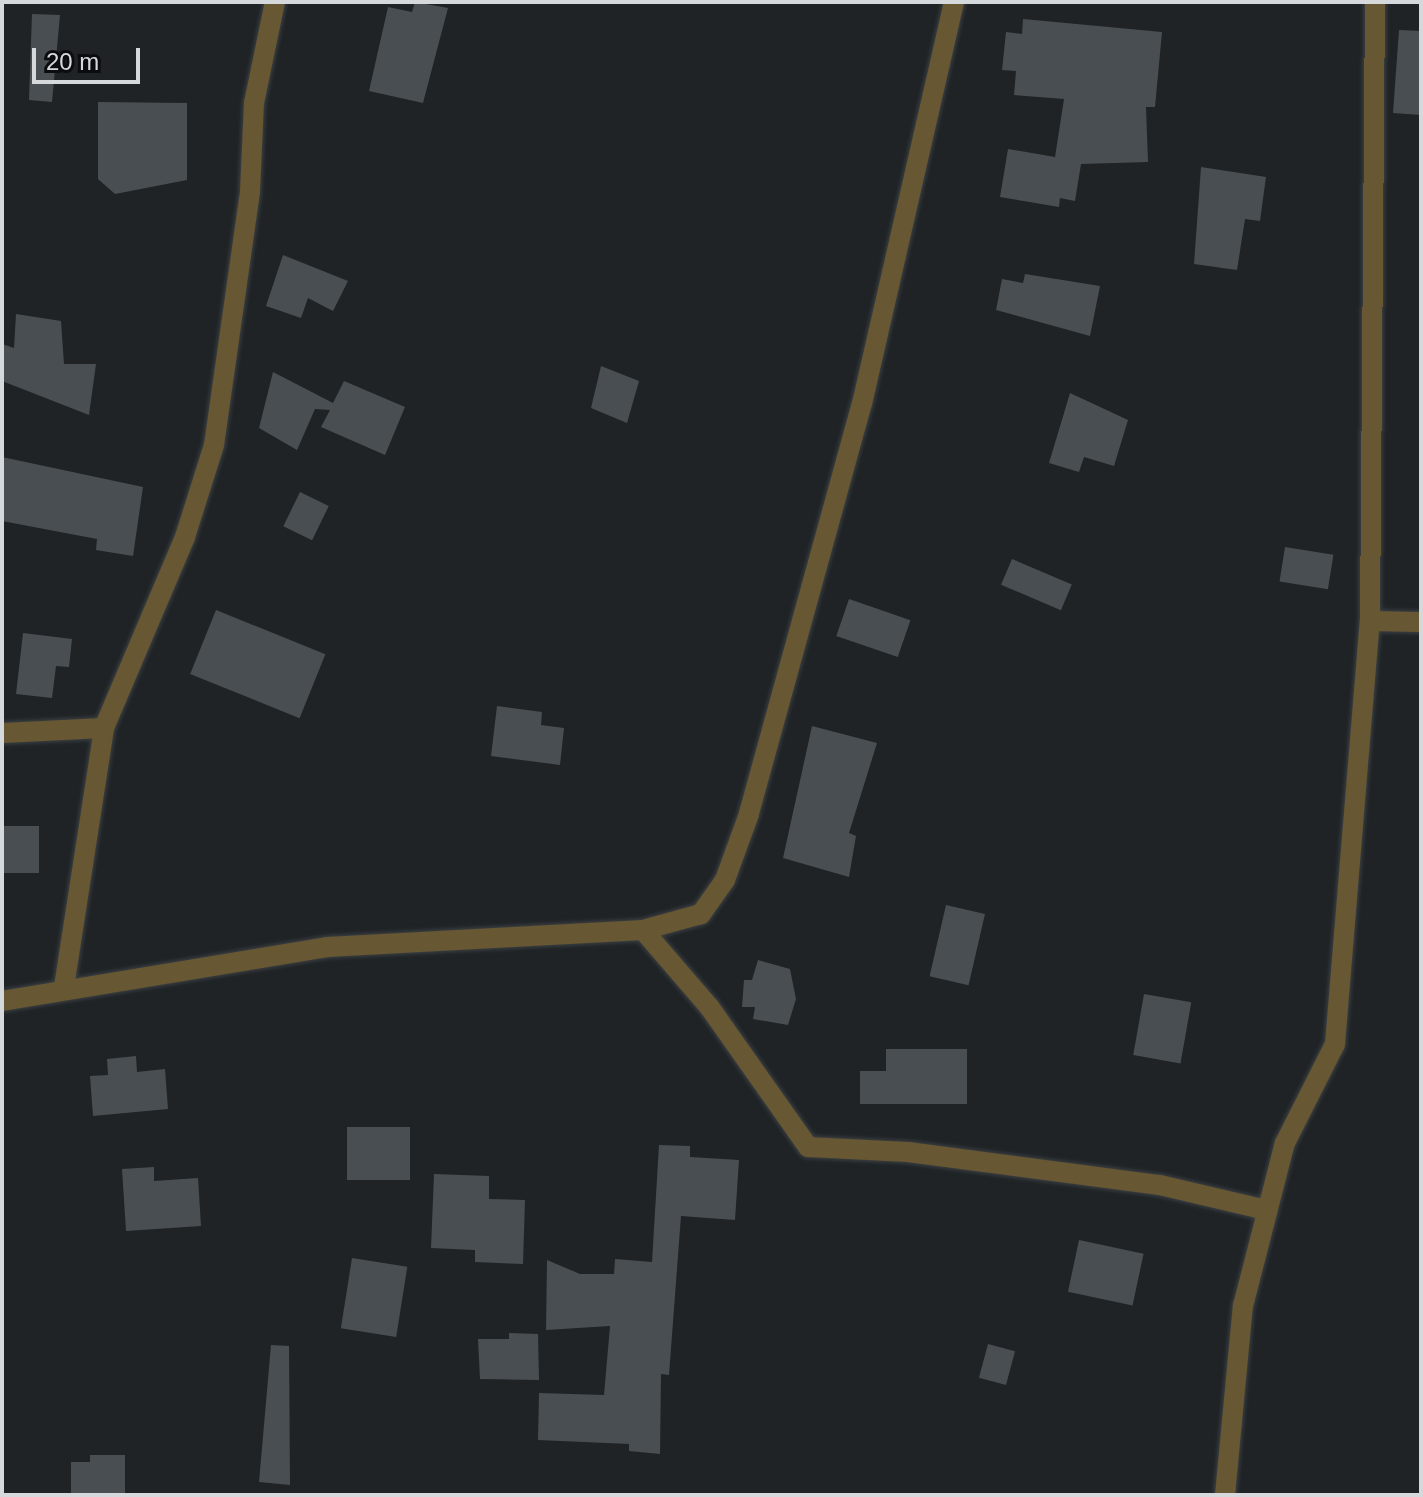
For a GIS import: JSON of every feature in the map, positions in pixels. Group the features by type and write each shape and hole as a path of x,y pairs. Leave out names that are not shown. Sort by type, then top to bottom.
{"street":[{"path":"64,987 104,728 185,537 214,445 250,191 254,103 275,2"},
{"path":"2,1001 64,987 328,947 643,930 701,914 725,880 749,814 862,403 954,2"},
{"path":"1225,1495 1243,1306 1285,1143 1335,1044 1370,621 1375,2"},
{"path":"1370,621 1421,622"},
{"path":"2,733 104,728"},
{"path":"643,930 710,1008 808,1147 908,1152 1160,1185 1267,1210"}],"building":[{"path":"415,2 448,8 423,103 369,91 388,7 412,12"},
{"path":"32,14 60,15 52,102 29,100"},
{"path":"1023,19 1162,32 1155,107 1146,107 1148,162 1081,164 1075,201 1060,198 1059,207 1000,197 1008,149 1055,157 1064,99 1014,95 1016,71 1002,70 1006,32 1022,34"},
{"path":"1399,30 1421,31 1421,115 1393,113"},
{"path":"98,102 187,103 187,180 115,194 98,179"},
{"path":"1201,167 1266,177 1260,221 1245,219 1237,270 1194,264"},
{"path":"283,255 348,281 333,311 308,298 301,318 266,306"},
{"path":"1025,274 1100,286 1090,336 996,310 1002,279 1023,283"},
{"path":"16,314 61,321 64,364 96,364 89,415 2,381 2,344 14,348"},
{"path":"601,366 639,381 627,423 591,408"},
{"path":"273,372 333,403 344,381 405,407 385,455 321,427 330,410 315,409 297,450 259,428"},
{"path":"1070,393 1128,420 1114,466 1084,457 1079,472 1049,463"},
{"path":"2,457 143,487 133,556 96,550 97,539 2,521"},
{"path":"300,492 329,506 312,540 283,526"},
{"path":"1285,547 1333,555 1328,589 1280,582"},
{"path":"1012,559 1072,584 1061,610 1001,585"},
{"path":"849,599 910,620 898,657 836,636"},
{"path":"216,610 325,654 300,718 190,674"},
{"path":"23,633 72,639 69,667 56,666 52,698 16,694"},
{"path":"497,706 542,712 541,725 564,728 560,765 491,756"},
{"path":"812,726 877,743 849,833 856,836 849,877 783,858"},
{"path":"2,826 39,826 39,873 2,873"},
{"path":"946,905 985,914 969,985 930,976"},
{"path":"758,960 790,969 796,999 788,1025 753,1019 755,1007 742,1007 744,980 752,980"},
{"path":"1144,994 1191,1002 1181,1063 1133,1055"},
{"path":"886,1049 967,1049 967,1104 860,1104 860,1071 886,1071"},
{"path":"136,1056 137,1072 165,1069 168,1109 93,1116 90,1076 108,1075 107,1059"},
{"path":"347,1127 410,1127 410,1180 347,1180"},
{"path":"659,1145 690,1146 690,1157 739,1160 735,1220 681,1216 669,1375 661,1374 660,1454 629,1451 629,1444 538,1440 539,1393 604,1395 610,1326 546,1330 547,1260 580,1274 614,1274 615,1259 652,1262"},
{"path":"154,1167 154,1181 198,1178 201,1226 126,1231 122,1169"},
{"path":"434,1174 489,1176 489,1199 525,1200 523,1264 475,1262 475,1250 431,1248"},
{"path":"1079,1240 1144,1254 1133,1306 1068,1292"},
{"path":"352,1258 407,1267 396,1337 341,1328"},
{"path":"509,1333 538,1334 539,1380 480,1379 478,1339 509,1339"},
{"path":"988,1344 1015,1351 1006,1385 979,1378"},
{"path":"271,1345 289,1346 290,1485 259,1482"},
{"path":"90,1455 125,1455 125,1495 71,1495 71,1462 90,1462"}]}
